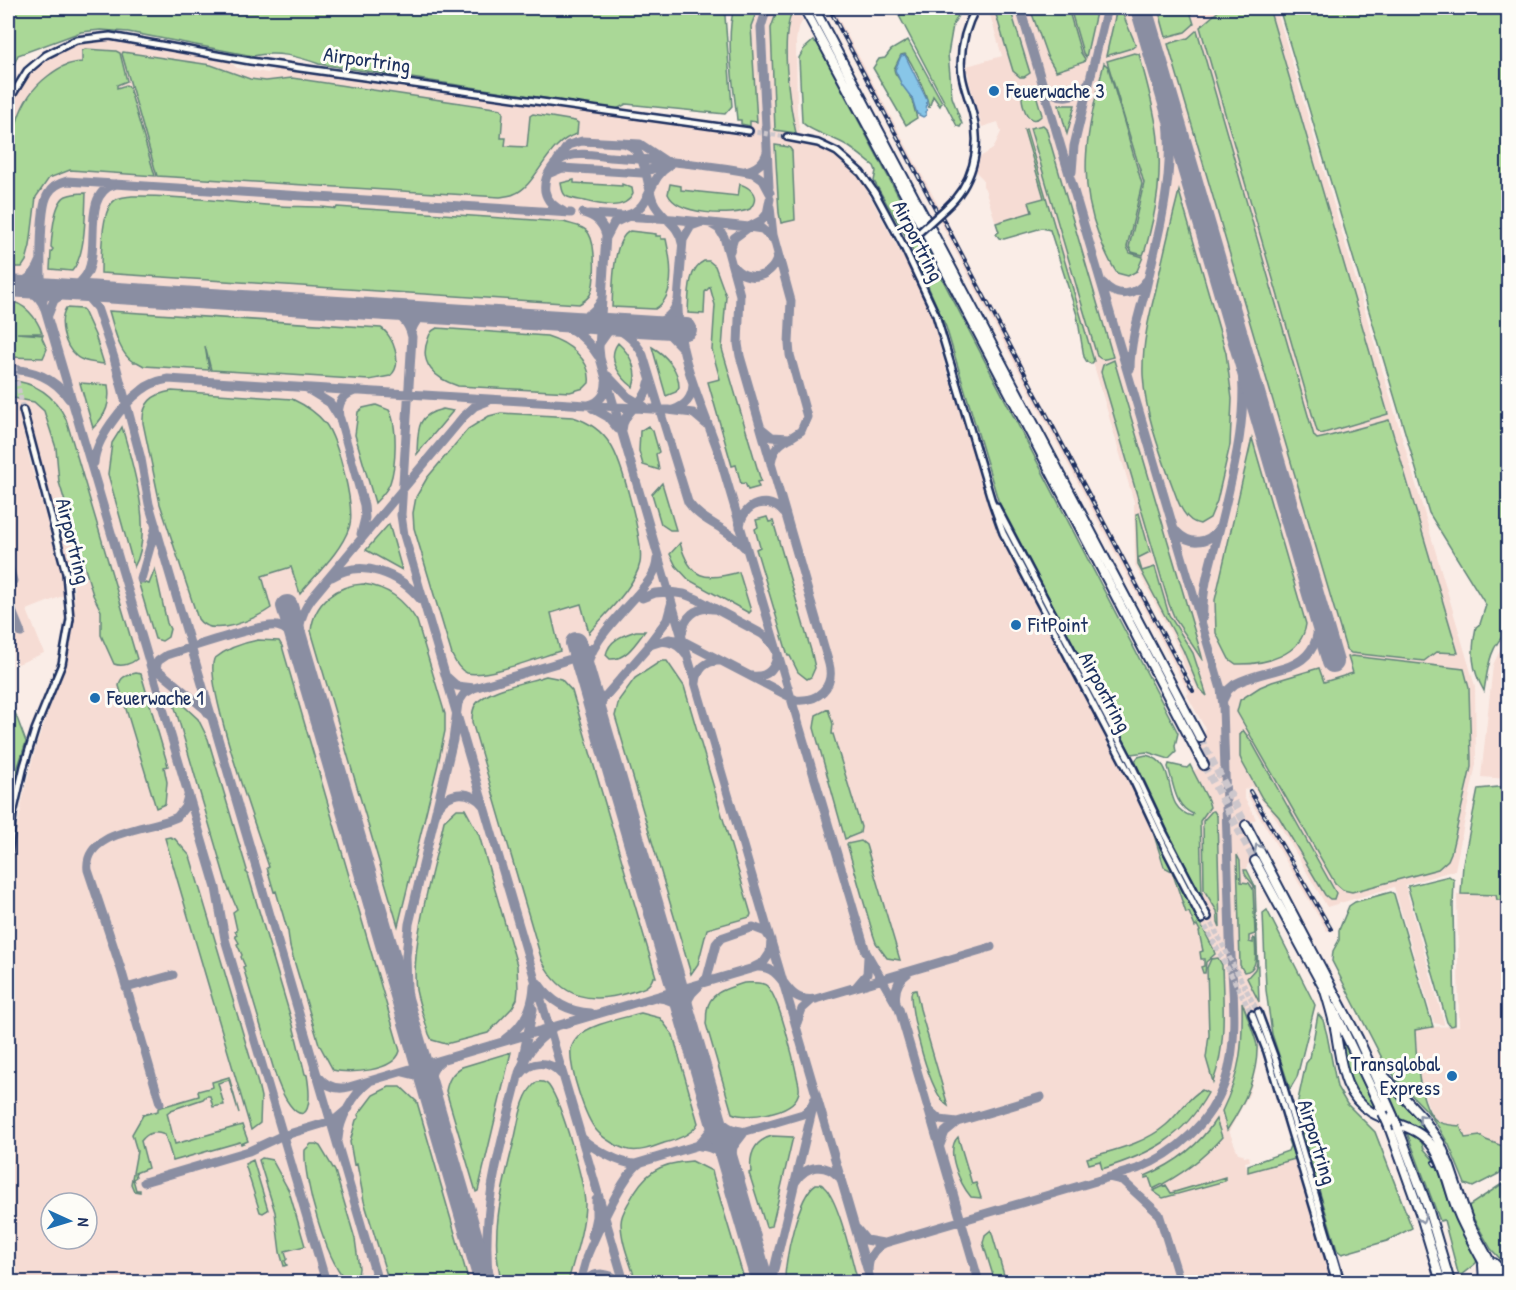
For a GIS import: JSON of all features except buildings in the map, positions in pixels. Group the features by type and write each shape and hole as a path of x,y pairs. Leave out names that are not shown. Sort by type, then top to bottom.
{"highway":[{"path":"804,8 929,239 1204,765"},
{"path":"814,8 1200,738"},
{"path":"1246,825 1358,1038 1393,1116 1428,1208 1450,1282"},
{"path":"1255,861 1325,991 1388,1124 1416,1198 1441,1282"},
{"path":"1325,991 1335,1027 1342,1073 1353,1095 1372,1113 1414,1129 1426,1139 1437,1154 1460,1216 1501,1282"},
{"path":"1358,1038 1381,1074 1419,1114 1436,1136 1447,1158 1473,1235"},
{"path":"1484,1256 1509,1274"},
{"path":"1484,1256 1484,1282"},
{"path":"1484,1256 1494,1282"}],"street":[{"path":"903,245 946,208 961,191 968,178 976,152 975,122 963,85 961,57 965,32 976,8"},
{"name":"Airportring","path":"8,102 27,71 46,55 76,40 110,36 250,61 749,131"},
{"name":"Airportring","path":"787,137 822,145 852,164 868,182 903,245 936,315 998,521 1134,782 1165,848 1205,919"},
{"name":"Airportring","path":"8,858 17,795 29,747 62,664 68,635 70,601 66,573 23,410"},
{"name":"Airportring","path":"1336,1282 1255,1013 1278,1068 1341,1282"}],"shaded area":[{"path":"734,8 801,8 798,13 803,20 798,29 796,41 797,113 800,134 788,132 787,139 813,144 832,153 849,166 865,183 864,185 922,292 932,318 999,533 1200,922 1210,916 1211,912 1202,896 1199,791 1202,788 1193,771 1206,764 1206,758 1196,740 1205,735 1205,728 1187,695 1189,693 938,218 943,214 1195,690 1197,689 1135,565 1134,502 1052,222 1000,236 983,186 983,179 976,172 980,157 993,149 1001,132 998,122 982,127 967,66 1002,56 988,8 1276,8 1475,686 1476,764 1455,870 1405,885 1444,1025 1434,1023 1394,887 1327,907 1272,812 1252,786 1244,790 1244,797 1256,819 1245,825 1259,858 1247,865 1247,870 1255,886 1259,1002 1262,1009 1252,1014 1261,1044 1249,1094 1229,1131 1238,1153 1243,1154 1244,1157 1249,1156 1250,1161 1245,1162 1248,1172 1295,1159 1332,1282 8,1282 8,905 15,840 25,788 36,746 67,660 74,606 74,586 37,459 26,409 18,410 63,578 65,595 27,610 44,653 18,664 8,638 8,111 18,88 34,69 52,54 79,43 111,40 151,45 216,58 229,61 237,68 268,73 277,68 748,133 749,127 741,124 741,120 737,120 730,34"},
{"path":"827,8 833,8 939,207 935,211"},
{"path":"1508,639 1508,779 1481,777 1493,665"},
{"path":"1252,790 1332,928 1327,931 1247,794"},
{"path":"1457,894 1508,896 1508,1149 1486,1140 1462,1146 1431,1115 1417,1072 1415,1030 1427,1027 1459,1026"}],"green space":[{"path":"8,8 727,8 725,16 732,106 725,114 626,104 617,109 319,64 286,55 253,56 128,32 101,30 81,32 18,55 8,79"},
{"path":"734,8 758,8 751,26 757,122 750,121 750,126 741,124 741,120 737,120 730,48"},
{"path":"778,8 794,8 789,20 786,51 788,87 796,133 775,130 771,28"},
{"path":"895,8 962,8 953,25 948,54 952,97 962,124 960,127 957,126"},
{"path":"994,8 1010,8 1030,73 1024,77 1020,77 1013,71"},
{"path":"1030,8 1068,8 1081,53 1085,59 1084,62 1056,71 1047,56"},
{"path":"1070,8 1097,8 1086,57 1083,53"},
{"path":"1117,8 1120,8 1136,45 1106,56"},
{"path":"1158,8 1189,8 1194,24 1185,32 1166,37"},
{"path":"1222,8 1269,8 1388,414 1321,434 1317,431 1200,27"},
{"path":"1279,8 1508,8 1508,631 1493,651 1484,691 1474,667 1473,645 1476,627 1480,624 1486,605 1429,513"},
{"path":"1197,30 1314,436 1317,439 1389,420 1458,653 1436,652 1424,661 1351,653 1346,649 1168,44 1188,38"},
{"path":"908,40 942,102 940,106 933,96 929,108 912,64 905,54 901,55 894,69 895,73 911,97 917,118 906,125 873,68 879,59 885,58 891,50"},
{"path":"813,41 817,43 917,231 911,236 906,237 874,181 876,171 874,166 846,145 811,129 802,122 799,58 804,49"},
{"path":"85,49 120,53 127,81 117,85 117,88 126,85 129,87 155,176 70,170 49,178 36,197 26,261 22,267 8,267 8,188 10,188 13,141 20,113 36,87 60,68 82,62 82,51"},
{"path":"123,52 211,65 250,79 266,81 292,78 501,109 503,112 501,138 506,138 505,146 527,147 530,116 533,114 575,121 578,123 577,134 557,145 530,182 522,189 512,195 500,197 157,176"},
{"path":"1134,53 1139,54 1155,116 1159,155 1157,196 1143,255 1132,252 1129,247 1144,183 1107,61"},
{"path":"1104,63 1108,67 1142,184 1127,247 1130,253 1143,257 1137,271 1128,276 1117,273 1107,255 1092,213 1088,192 1086,170 1089,129"},
{"path":"1030,86 1034,87 1042,115 1037,119 1029,117 1022,101 1023,90"},
{"path":"1059,105 1075,105 1067,134"},
{"path":"1043,125 1046,128 1113,357 1102,359 1097,356 1030,128"},
{"path":"1026,129 1094,361 1091,364 1084,357 1077,315 1050,230 1042,228 1004,239 999,238 996,234 999,232 996,223 1032,212 1029,202 1044,198 1024,130"},
{"path":"775,145 789,147 792,151 795,220 781,223 779,213"},
{"path":"574,180 574,183 622,186 622,184 632,188 633,194 619,205 573,199 565,195 561,183"},
{"path":"670,184 681,186 681,190 738,196 740,184 751,191 754,201 750,209 742,212 719,213 693,210 673,201 668,194"},
{"path":"1179,191 1226,353 1232,399 1230,445 1217,501 1210,518 1200,524 1189,519 1176,496 1153,431 1143,375 1149,321"},
{"path":"86,193 84,234 77,264 72,271 50,269 56,211 66,196"},
{"path":"132,196 564,222 585,229 589,234 593,246 594,264 592,289 590,295 579,304 101,273 106,214 116,200"},
{"path":"630,231 656,234 656,236 661,236 661,239 666,239 671,277 667,296 655,309 612,307 613,277 617,254 624,236"},
{"path":"920,236 1178,733 1176,752 1169,759 1147,752 1131,754 998,500 946,327 912,250 913,242"},
{"path":"704,261 709,261 715,266 726,296 722,349 761,481 757,482 759,487 748,490 745,483 741,484 736,465 732,466 708,382 720,379 712,350 715,305 710,287 705,292 704,314 688,313 689,292 694,270"},
{"path":"8,301 19,304 37,322 42,333 17,333 43,335 47,349 43,358 8,357"},
{"path":"66,308 84,311 95,335 104,364 82,360 72,352 65,340 62,326"},
{"path":"109,311 381,328 393,343 396,365 390,376 369,380 211,370 205,346 209,370 144,366 133,362 124,352 117,339"},
{"path":"437,328 547,336 562,342 577,353 587,366 589,383 584,388 570,392 458,386 436,375 427,363 425,356 430,334"},
{"path":"618,343 632,363 635,374 633,387 616,367 613,355"},
{"path":"652,347 667,359 674,369 679,387 676,392 666,396"},
{"path":"1114,360 1203,661 1175,619 1169,604 1101,372 1103,365"},
{"path":"8,380 27,383 43,391 56,403 66,419 137,659 129,664 114,664 101,635 101,611 93,595 59,482 56,448 44,411 34,402 8,397"},
{"path":"80,383 108,385 109,397 106,408 93,428"},
{"path":"172,391 292,399 310,409 325,423 340,458 348,490 351,518 345,537 334,555 300,594 291,567 262,576 271,608 245,622 213,627 204,625 198,619 160,504 143,416 146,405 154,397"},
{"path":"376,405 389,410 394,425 395,446 394,467 390,483 375,503 355,435 358,412 363,408"},
{"path":"443,409 453,411 417,454 420,424 428,415"},
{"path":"501,413 573,417 589,424 603,435 615,453 626,484 639,538 640,563 626,591 589,633 581,604 551,613 560,651 500,670 476,674 467,673 460,668 452,655 414,528 413,513 416,497 427,478 468,429 489,416"},
{"path":"648,426 653,431 659,452 656,454 659,470 643,465 639,451 640,431"},
{"path":"122,427 136,479 142,518 140,553 134,567 108,474 112,443"},
{"path":"1252,438 1306,624 1303,635 1289,651 1258,663 1236,664 1229,659 1216,633 1215,600"},
{"path":"662,483 676,530 670,530 661,524 652,494"},
{"path":"1139,513 1150,552 1138,558 1142,571 1155,567 1169,615 1193,653 1207,696 1199,688 1183,650 1138,565 1136,514"},
{"path":"767,517 769,522 773,521 812,654 815,668 811,677 807,679 798,672 788,656 756,549 760,547 755,529 758,527 756,520"},
{"path":"389,524 402,570 366,550"},
{"path":"680,543 689,564 700,575 717,577 739,572 751,611 749,613 689,580 676,566 670,554"},
{"path":"155,569 170,629 168,637 162,641 155,639 138,581 149,584"},
{"path":"363,584 388,591 407,607 417,621 445,714 445,731 438,764 398,926 311,631 317,612 328,597 344,588"},
{"path":"636,631 645,631 626,654 616,659 610,659 606,655 613,642"},
{"path":"258,640 279,641 282,646 400,1051 389,1063 370,1070 349,1072 333,1070 319,1044 276,891 274,892 267,868 269,867 224,727 213,674 214,659 234,647"},
{"path":"1348,657 1464,669 1469,688 1471,767 1448,860 1438,869 1352,892 1343,890 1335,883 1237,712 1240,700 1272,682 1319,668 1324,682 1353,673"},
{"path":"661,661 667,661 684,686 751,914 750,917 707,929 698,964 691,974 615,716 619,700 635,678"},
{"path":"136,673 141,674 168,766 164,767 167,782 165,804 156,808 119,686 123,678"},
{"path":"546,676 561,679 572,691 656,977 653,977 645,988 617,996 591,998 579,996 559,984 542,961 472,722 476,704 489,694"},
{"path":"8,694 26,742 18,767 8,818"},
{"path":"171,694 198,719 208,739 307,1075 308,1104 306,1111 301,1114 290,1105 277,1080 243,967 245,966 237,944 239,943 235,936 237,930 233,912 237,909 227,885"},
{"path":"828,709 833,724 832,734 861,827 860,833 845,839 814,728 816,715"},
{"path":"1243,730 1336,893 1334,899 1325,895 1279,817 1262,798 1242,762 1240,734"},
{"path":"1146,755 1157,760 1164,767 1172,795 1182,811 1192,816 1193,814 1178,800 1169,764 1187,768 1190,765 1208,800 1210,807 1200,821 1202,896 1176,848 1135,761 1138,757"},
{"path":"1508,786 1508,900 1497,900 1496,895 1461,894 1463,864 1478,789"},
{"path":"457,809 465,809 479,835 517,965 518,989 517,999 512,1008 488,1033 446,1044 432,1040 429,1034 416,990 415,971 420,928 444,821"},
{"path":"1212,811 1217,816 1220,927 1217,911 1204,890 1203,821"},
{"path":"1154,835 1213,948 1215,954 1206,962 1205,973 1201,967 1204,966 1204,959 1201,959 1200,952 1203,951 1200,931 1197,925 1195,927 1189,912 1186,913 1172,871 1164,867"},
{"path":"165,838 175,839 190,856 258,1084 261,1097 260,1123 251,1130"},
{"path":"861,841 866,845 900,960 887,958 876,943 873,934 847,844"},
{"path":"1237,855 1240,861 1241,882 1249,883 1253,889 1255,934 1249,936 1249,942 1253,943 1253,938 1255,939 1255,964 1249,971 1244,972 1240,965"},
{"path":"1244,870 1247,870 1255,886 1259,1002 1247,978 1257,963 1255,889"},
{"path":"1449,876 1454,880 1455,1025 1450,1026 1408,888 1408,886"},
{"path":"1391,892 1394,894 1433,1027 1415,1030 1419,1078 1426,1104 1437,1121 1460,1126 1465,1138 1480,1136 1508,1148 1508,1169 1473,1187 1465,1184 1449,1145 1427,1111 1397,1080 1383,1060 1332,961 1333,951 1339,940 1339,930 1349,906 1355,902"},
{"path":"1267,910 1315,1005 1297,1077 1290,1089 1272,1034 1266,990 1263,913"},
{"path":"1218,958 1222,965 1223,1024 1220,1053 1213,1082 1206,1058 1209,1035 1207,968 1211,959"},
{"path":"744,983 762,983 772,993 786,1031 799,1086 798,1095 787,1106 768,1113 747,1116 732,1113 706,1024 707,1010 712,998 721,991"},
{"path":"916,990 948,1106 934,1086 922,1054 912,1005 911,994"},
{"path":"1242,1002 1257,1046 1257,1057 1248,1090 1227,1130 1222,1111 1240,1058"},
{"path":"641,1013 660,1018 673,1035 698,1123 696,1127 679,1138 647,1149 633,1150 612,1143 592,1125 575,1080 571,1049 578,1037 590,1028"},
{"path":"1318,1014 1323,1020 1327,1035 1337,1087 1347,1104 1375,1132 1412,1228 1387,1241 1342,1254 1337,1250 1298,1113 1298,1100 1306,1063 1310,1058"},
{"path":"1337,1025 1376,1111 1358,1095 1347,1074"},
{"path":"511,1052 476,1192 446,1091 447,1087 453,1074 462,1067"},
{"path":"229,1077 239,1113 229,1080 218,1083 224,1105 213,1107 210,1096 206,1096 167,1113 175,1144 242,1125 248,1141 173,1161 165,1135 149,1134 141,1141 148,1168 135,1173 136,1177 133,1179 136,1190 140,1192 134,1191 131,1184 137,1151 132,1134 143,1115 158,1111 158,1108 199,1096 198,1091 213,1087 212,1082"},
{"path":"537,1082 544,1082 549,1086 566,1126 584,1195 583,1225 568,1282 502,1282 497,1246 499,1209 522,1107 528,1093"},
{"path":"1388,1085 1419,1118 1444,1158 1418,1129 1401,1121 1386,1086"},
{"path":"389,1087 401,1087 417,1102 469,1282 389,1282 364,1201 350,1142 356,1120 359,1118 358,1115 373,1095"},
{"path":"1202,1090 1208,1093 1198,1109 1188,1122 1164,1142 1135,1157 1102,1169 1100,1161 1089,1164 1087,1158 1128,1146 1157,1132"},
{"path":"1216,1119 1222,1137 1190,1167 1153,1189 1149,1177 1145,1178 1145,1176 1166,1166 1194,1146"},
{"path":"1406,1130 1420,1138 1424,1149 1437,1164 1450,1206 1477,1259 1476,1263 1461,1275 1458,1273 1444,1220 1440,1221"},
{"path":"772,1136 793,1137 772,1226 766,1227 749,1173 751,1172 752,1154 757,1145"},
{"path":"958,1137 972,1184 976,1183 981,1198 971,1197 956,1168 953,1151"},
{"path":"1288,1140 1295,1159 1248,1172 1248,1165 1288,1151 1290,1146"},
{"path":"311,1144 320,1146 335,1171 355,1239 359,1268 358,1276 354,1281 348,1282 340,1272 324,1239 312,1199 305,1163 305,1150"},
{"path":"262,1158 272,1160 289,1191 305,1246 285,1251 287,1265 284,1266 275,1212 259,1160"},
{"path":"253,1160 268,1210 263,1213 260,1212 245,1164"},
{"path":"692,1161 712,1171 745,1282 636,1282 623,1238 621,1223 624,1212 640,1184 653,1171 670,1164"},
{"path":"1225,1177 1225,1181 1163,1198 1153,1191 1166,1185 1171,1193"},
{"path":"1508,1180 1508,1267 1491,1249 1467,1207"},
{"path":"816,1184 823,1186 835,1204 858,1282 785,1282 793,1230 803,1201"},
{"path":"991,1230 1006,1282 995,1282 983,1243 985,1235"}],"water":[{"path":"905,55 927,100 926,115 923,117 917,114 912,98 902,85 895,70 901,56"}],"taxiway":[{"path":"767,8 761,27 769,187"},
{"path":"868,1273 872,1255 885,1243 1137,1169 1166,1154 1190,1135 1211,1111 1219,1097 1230,1065 1234,1011 1221,689 1020,8"},
{"path":"1072,172 1074,146 1107,8"},
{"path":"1133,8 1152,45"},
{"path":"1130,369 1133,338 1146,288 1167,185 1169,135 1162,80"},
{"path":"1045,86 1056,94 1067,96 1078,92 1088,83"},
{"path":"557,161 568,145 582,141 640,144 667,162"},
{"path":"626,144 633,148 642,160 653,201 677,230 682,243"},
{"path":"745,171 759,165 767,152"},
{"path":"563,211 547,198 546,180 551,169 559,161 579,154 682,163 753,173 763,180 770,193"},
{"path":"550,173 562,168 642,173 667,163"},
{"path":"627,215 641,206 657,178 669,166"},
{"path":"43,301 41,246 45,202 52,189 67,181 571,213"},
{"path":"59,289 78,285 87,274 92,258 95,208 105,189 116,184"},
{"path":"589,214 673,219 749,227 762,220 767,214 770,199"},
{"path":"761,428 772,437 790,438 801,431 807,417 790,355 791,301 773,235 770,207"},
{"path":"583,213 598,221 606,235 600,358 871,1282"},
{"path":"606,238 614,223 627,217"},
{"path":"651,326 661,322 676,305 683,240 691,226 702,222"},
{"path":"653,644 669,639 683,641 796,700 818,696 829,680 829,664 740,356 738,344 740,295 724,237 719,229 709,223"},
{"path":"730,251 734,238 749,227 762,229 773,239"},
{"path":"733,266 745,275 759,276 771,269 778,254"},
{"path":"13,285 30,277 40,262"},
{"path":"1103,283 1108,288 1125,294 1136,290 1146,281"},
{"path":"8,286 20,287 35,294 45,309 216,888 225,939 326,1282"},
{"path":"1203,618 1206,580 1232,477 1242,415 1240,351 1223,288"},
{"path":"67,289 85,294 97,308 114,358 141,459 149,504 378,1282"},
{"path":"48,315 54,300 68,291"},
{"path":"678,300 678,319 685,358 718,451 866,952 899,1009 979,1282"},
{"path":"569,321 588,316 601,301"},
{"path":"385,309 403,319 412,337 401,515 404,535 624,1282"},
{"path":"411,334 418,320 432,312"},
{"path":"542,319 574,331 598,356"},
{"path":"601,323 626,334 643,355 688,502 700,515 730,534 744,547"},
{"path":"600,343 610,329 626,325"},
{"path":"651,326 667,332 683,349"},
{"path":"8,369 42,376 57,385 69,399"},
{"path":"608,376 628,397 645,407"},
{"path":"94,463 99,444 105,433 127,404 148,386 168,379 668,410 693,413 706,424"},
{"path":"589,405 602,397 606,383"},
{"path":"622,431 626,417 644,396 649,383"},
{"path":"673,410 688,401 693,385"},
{"path":"309,390 330,403 340,419 364,505 365,518 361,534"},
{"path":"339,417 341,401 355,391"},
{"path":"299,649 301,622 312,598 463,417 475,406 488,401"},
{"path":"592,408 608,417 618,429"},
{"path":"771,464 776,449 788,439"},
{"path":"740,527 746,512 757,504 771,504 784,513"},
{"path":"141,579 156,526"},
{"path":"1176,531 1187,539 1198,541 1209,538 1219,528"},
{"path":"586,678 590,655 596,644 650,579 657,559"},
{"path":"8,563 13,581"},
{"path":"332,577 344,571 356,569 380,572 392,576 421,600"},
{"path":"12,577 10,606 21,633"},
{"path":"1223,700 1228,690 1235,684 1284,668 1298,662 1308,654 1314,645 1318,623 1311,586"},
{"path":"642,598 655,593 684,594 762,634 771,642 777,652 777,657 773,667 767,673 752,676"},
{"path":"649,644 667,620 671,605"},
{"path":"682,634 685,622 692,614 701,609 713,609"},
{"path":"154,673 158,661 167,655 256,628 268,626 284,628 297,644"},
{"path":"599,724 599,710 603,699 649,646 659,642 669,642 683,650 686,655"},
{"path":"412,1032 406,956 409,924 453,740 458,703 464,694 474,688 584,655 594,647"},
{"path":"696,683 703,666 710,662 720,661"},
{"path":"153,666 205,709 210,716"},
{"path":"447,677 457,686 474,688"},
{"path":"439,806 449,797 461,794 472,797 483,805"},
{"path":"160,1103 121,969 88,870 89,857 96,847 107,839 177,817 185,807 188,796"},
{"path":"687,1021 688,1000 707,978 716,944 721,938 753,927 766,932 771,940 770,953 764,962 754,967"},
{"path":"797,1023 802,1009 812,1000 991,947"},
{"path":"856,987 867,974 868,957"},
{"path":"319,1077 332,1087 349,1087 757,967 767,968 774,972 796,996 816,999"},
{"path":"896,1002 898,986 908,973"},
{"path":"126,988 173,975"},
{"path":"538,983 561,1005 575,1011 591,1013"},
{"path":"505,1039 512,1034 526,1015 532,1001 534,985"},
{"path":"659,998 675,1003 685,1016"},
{"path":"523,1057 533,1009"},
{"path":"489,1282 487,1228 494,1177 505,1126 519,1073 525,1060 535,1044 551,1031"},
{"path":"430,1093 431,1075 441,1061"},
{"path":"520,1075 535,1064 546,1064 561,1074"},
{"path":"403,1072 419,1076 428,1088"},
{"path":"338,1139 348,1108 369,1082"},
{"path":"930,1111 940,1120 957,1122 1041,1097"},
{"path":"582,1138 607,1155 635,1164 803,1114 810,1109 814,1100"},
{"path":"771,1282 813,1107"},
{"path":"144,1182 249,1151 279,1137 335,1120 349,1108"},
{"path":"712,1108 724,1124 741,1131"},
{"path":"699,1144 711,1130 713,1112"},
{"path":"940,1145 945,1132 957,1122"},
{"path":"730,1169 733,1147 743,1134"},
{"path":"700,1146 717,1151 729,1165"},
{"path":"586,1258 618,1192 633,1169 640,1163"},
{"path":"796,1181 800,1175 817,1167 828,1169 839,1177"},
{"path":"1109,1177 1122,1180 1159,1214 1180,1282"},
{"path":"592,1236 596,1217 596,1200"},
{"path":"857,1229 866,1240 883,1243"},
{"path":"580,1282 588,1253"},
{"path":"583,1282 592,1276 602,1274 612,1276 621,1282"}],"runway":[{"path":"1141,8 1333,662"},
{"path":"8,286 686,329"},
{"path":"287,606 485,1282"},
{"path":"576,643 763,1282"}],"tunnel":[{"path":"749,131 787,137"},
{"path":"8,337 23,410"},
{"path":"1200,738 1246,825"},
{"path":"1204,765 1255,861"},
{"path":"1208,917 1258,1012"},
{"path":"1202,920 1252,1014"}],"railway":[{"path":"829,8 936,210"},
{"path":"941,215 1193,691"},
{"path":"1250,791 1331,929"}],"place":[{"name":"Feuerwache 3","path":"994,91"},
{"name":"FitPoint","path":"1016,625"},
{"name":"Feuerwache 1","path":"95,698"},
{"name":"Transglobal Express","path":"1452,1076"}]}
